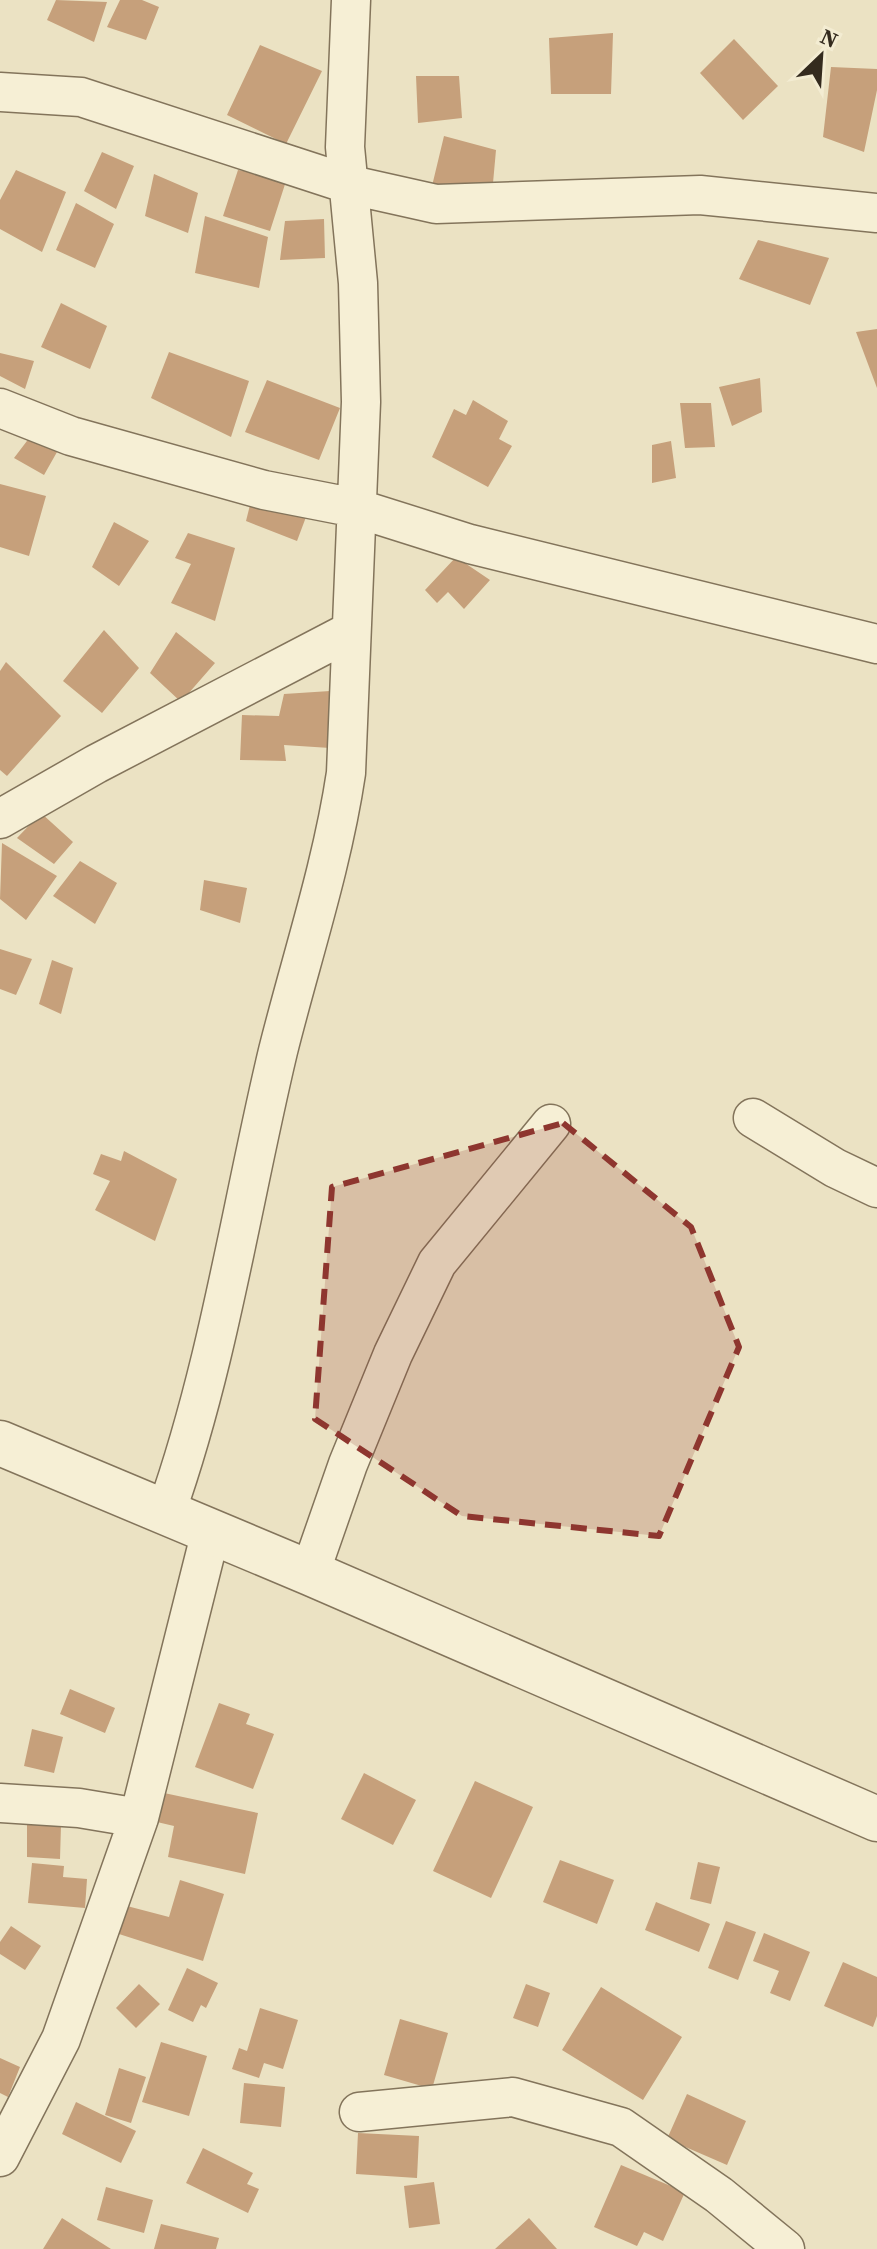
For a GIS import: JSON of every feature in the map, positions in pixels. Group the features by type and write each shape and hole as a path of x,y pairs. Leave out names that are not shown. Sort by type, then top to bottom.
{"street":[{"path":"166,1512 192,1438 214,1357 278,1053 338,822 346,773 361,402 351,185 345,147 351,0"},
{"path":"0,92 81,97 351,185 436,204 700,195 877,213"},
{"path":"0,408 85,440 264,490 356,508 470,544 877,644"},
{"path":"0,819 96,764 351,631"},
{"path":"753,1118 835,1168 877,1188"},
{"path":"310,1573 348,1464 393,1354 437,1263 551,1124"},
{"path":"0,1443 310,1573 877,1819"},
{"path":"0,2157 61,2039 139,1818 211,1531"},
{"path":"0,1803 79,1808 139,1818"},
{"path":"359,2112 513,2097 621,2127 719,2195 785,2249"}],"highlighted area":[{"path":"563,1123 691,1227 739,1347 659,1536 462,1516 315,1419 332,1187"}],"building":[{"path":"56,0 107,2 94,42 47,20"},
{"path":"120,0 142,0 159,7 146,40 107,27"},
{"path":"613,33 611,94 551,94 549,38"},
{"path":"734,39 778,86 743,120 700,73"},
{"path":"260,45 322,71 286,144 227,115"},
{"path":"831,67 877,69 877,90 864,152 823,137"},
{"path":"416,76 459,76 462,118 418,123"},
{"path":"444,136 496,150 492,194 432,186"},
{"path":"102,152 134,166 116,209 84,191"},
{"path":"16,170 66,192 42,252 0,229 0,200"},
{"path":"238,170 287,178 270,231 223,216"},
{"path":"154,174 198,193 188,233 145,216"},
{"path":"76,203 114,224 95,268 56,250"},
{"path":"205,216 268,237 259,288 195,273"},
{"path":"324,219 325,258 280,260 285,221"},
{"path":"758,240 829,258 810,305 739,279"},
{"path":"61,303 107,326 90,369 41,347"},
{"path":"877,329 877,388 856,332"},
{"path":"169,352 249,381 231,437 151,398"},
{"path":"0,353 34,361 25,389 0,376"},
{"path":"760,378 762,412 732,426 719,387"},
{"path":"267,380 340,408 319,460 245,432"},
{"path":"473,400 508,421 499,439 512,446 488,487 432,457 454,409 466,415"},
{"path":"680,403 711,403 715,447 685,448"},
{"path":"30,437 57,452 44,475 14,458"},
{"path":"671,441 676,478 652,483 652,445"},
{"path":"0,484 46,496 29,556 0,547"},
{"path":"252,497 306,517 297,541 246,521"},
{"path":"114,522 149,541 119,586 92,567"},
{"path":"188,533 235,548 215,621 171,603 191,564 175,558"},
{"path":"456,557 490,580 464,609 448,592 437,603 425,590"},
{"path":"104,630 139,668 102,713 63,681"},
{"path":"176,632 215,663 181,702 150,673"},
{"path":"6,662 61,716 7,776 0,770 0,671"},
{"path":"330,691 330,748 284,745 286,761 240,760 242,715 279,716 284,694"},
{"path":"41,813 73,842 54,864 17,838"},
{"path":"2,843 57,876 26,920 0,899"},
{"path":"80,861 117,883 95,924 53,896"},
{"path":"204,880 247,888 240,923 200,910"},
{"path":"0,949 32,959 16,995 0,989"},
{"path":"52,960 73,968 61,1014 39,1004"},
{"path":"124,1151 177,1179 155,1241 95,1210 110,1181 93,1174 101,1154 121,1161"},
{"path":"70,1689 115,1708 105,1733 60,1714"},
{"path":"219,1703 250,1714 246,1724 274,1734 253,1789 195,1767"},
{"path":"32,1729 63,1737 54,1773 24,1766"},
{"path":"364,1773 416,1800 393,1845 341,1819"},
{"path":"475,1781 533,1807 491,1898 433,1871"},
{"path":"164,1793 258,1813 245,1874 168,1857 174,1826 157,1822"},
{"path":"27,1824 61,1825 60,1859 27,1857"},
{"path":"560,1860 614,1880 597,1924 543,1902"},
{"path":"698,1862 720,1867 711,1904 690,1899"},
{"path":"32,1863 64,1866 63,1877 87,1879 85,1908 28,1903"},
{"path":"180,1880 224,1894 203,1961 119,1934 127,1906 169,1917"},
{"path":"656,1902 710,1924 699,1952 645,1930"},
{"path":"726,1921 756,1932 738,1980 708,1968"},
{"path":"11,1926 41,1946 25,1970 0,1954 0,1942"},
{"path":"764,1933 810,1952 790,2001 770,1993 779,1971 753,1961"},
{"path":"843,1962 877,1977 877,2016 873,2027 824,2006"},
{"path":"187,1968 218,1983 206,2008 201,2005 193,2022 168,2010"},
{"path":"139,1984 160,2004 136,2028 116,2008"},
{"path":"526,1984 550,1993 538,2027 513,2018"},
{"path":"601,1987 682,2037 643,2100 562,2050"},
{"path":"260,2008 298,2020 283,2069 264,2063 259,2078 232,2069 239,2048 247,2051"},
{"path":"400,2019 448,2033 432,2089 384,2075"},
{"path":"161,2042 207,2056 189,2116 142,2102"},
{"path":"0,2058 20,2067 8,2097 0,2093"},
{"path":"119,2068 146,2077 131,2123 105,2115"},
{"path":"244,2083 285,2087 281,2127 240,2123"},
{"path":"687,2094 746,2121 727,2165 667,2139"},
{"path":"76,2102 136,2131 121,2163 62,2134"},
{"path":"358,2133 419,2136 417,2178 356,2174"},
{"path":"203,2148 253,2173 247,2184 259,2189 248,2213 186,2183"},
{"path":"621,2165 685,2192 663,2241 644,2232 637,2246 594,2227"},
{"path":"434,2182 440,2224 409,2228 404,2186"},
{"path":"106,2187 153,2200 144,2233 97,2220"},
{"path":"62,2218 111,2249 43,2249"},
{"path":"529,2218 557,2249 495,2249"},
{"path":"161,2224 219,2238 216,2249 154,2249"}]}
